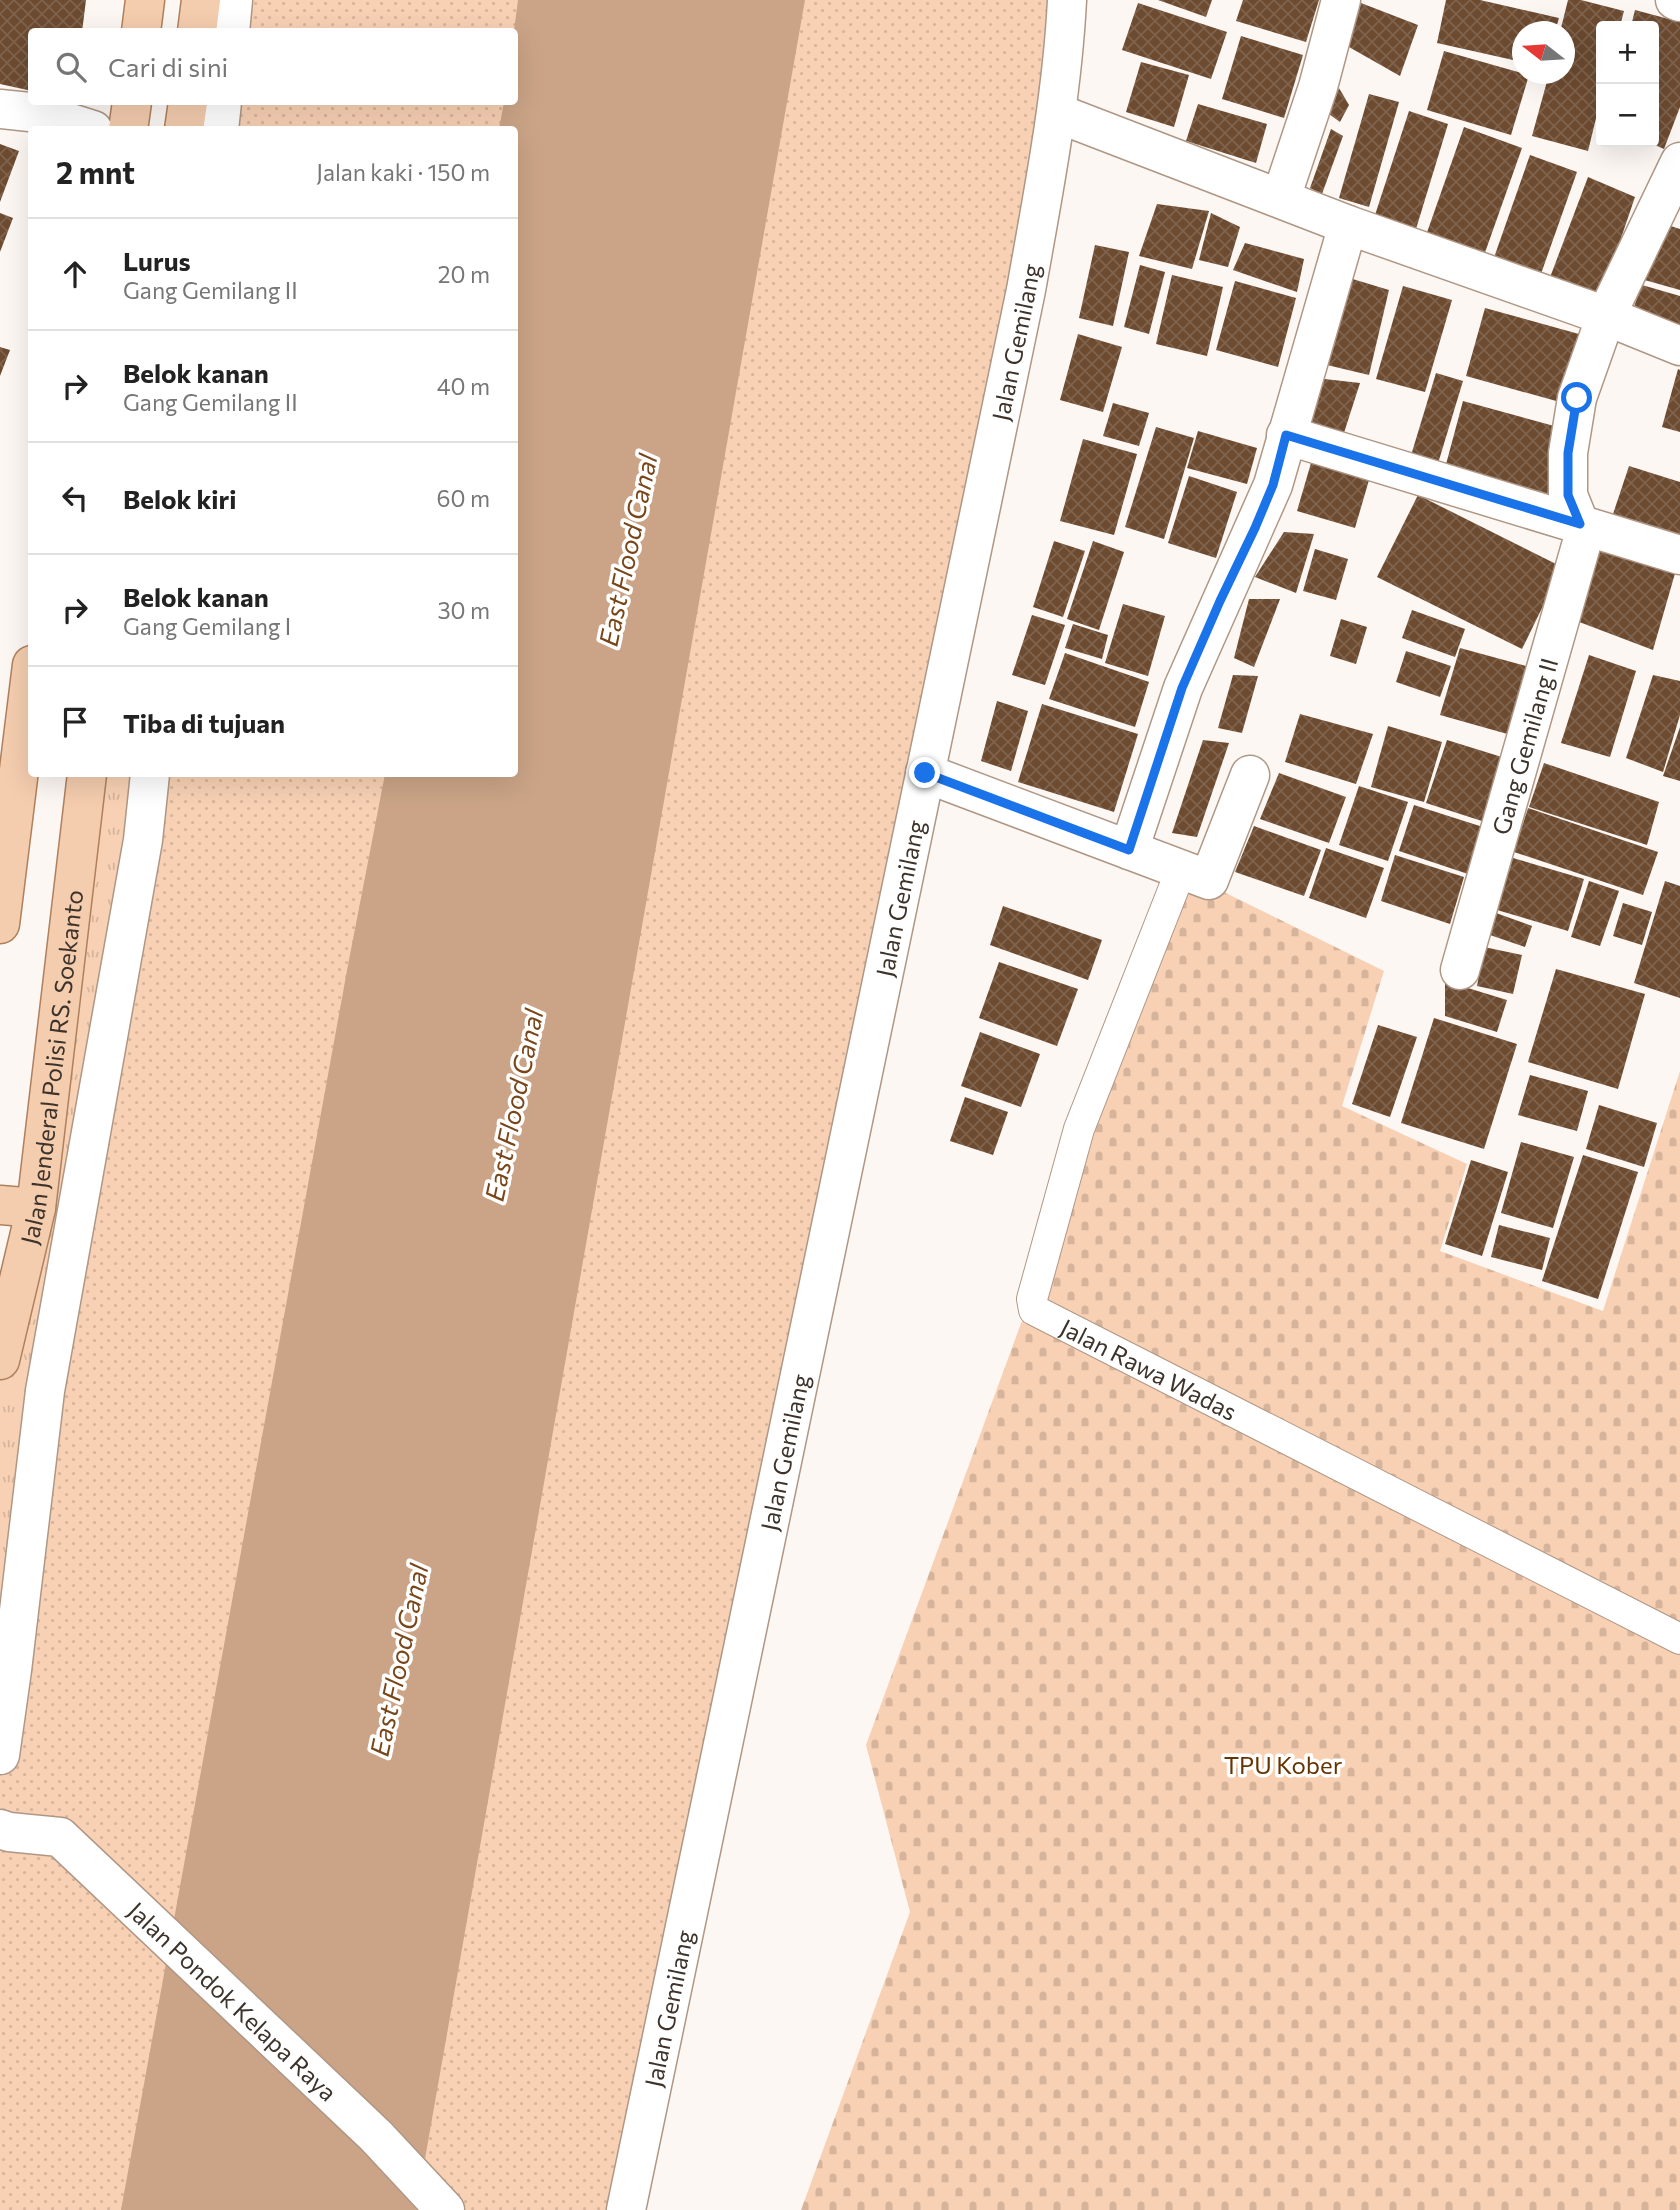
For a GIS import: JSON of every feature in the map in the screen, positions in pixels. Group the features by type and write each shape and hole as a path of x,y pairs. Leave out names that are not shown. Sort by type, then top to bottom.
{"main road":[{"path":"142,28 145,0"},
{"path":"198,28 201,0"},
{"path":"129,126 132,105"},
{"path":"185,126 188,105"},
{"path":"0,924 28,697"},
{"name":"Jalan Jenderal Polisi RS. Soekanto","path":"0,1360 18,1207 88,777"}],"street":[{"path":"230,28 233,0"},
{"name":"Jalan Gemilang","path":"626,2210 1026,290 1057,113 1067,0"},
{"path":"1280,198 1318,87 1341,0"},
{"path":"1675,0 1680,2"},
{"path":"219,126 222,105"},
{"path":"0,109 39,113 80,126"},
{"path":"1057,113 1348,225 1606,316 1680,346"},
{"name":"Gang Gemilang II","path":"1460,970 1584,534 1568,495 1568,453 1577,398 1606,316 1680,162"},
{"path":"1129,850 1182,688 1273,485 1348,225"},
{"path":"1286,435 1680,555"},
{"path":"925,773 1195,875 1250,775"},
{"path":"0,1755 45,1391 143,840 150,777"},
{"name":"Jalan Pondok Kelapa Raya","path":"0,1829 60,1837 376,2136 445,2210"}],"lane":[{"name":"Jalan Rawa Wadas","path":"1195,875 1079,1129 1032,1299 1034,1310 1680,1639"}],"green space":[{"path":"233,0 1066,0 626,2210 0,2210 0,1755 150,777 518,777 518,126 219,126 222,105 518,105 518,28 230,28"},
{"path":"87,777 150,777 0,1753 0,1360"},
{"name":"TPU Kober","path":"1183,872 1384,971 1342,1106 1467,1164 1440,1251 1603,1311 1680,1071 1680,2210 801,2210 910,1912 866,1745 1098,1114"}],"water":[{"name":"East Flood Canal","path":"518,0 805,0 416,2210 121,2210 384,777 518,777 518,126 500,126 503,105 518,105 518,28 514,28"}],"building":[{"path":"0,0 86,0 82,28 28,28 28,90 0,84"},
{"path":"1158,0 1212,0 1206,17"},
{"path":"1243,0 1319,0 1306,42 1236,21"},
{"path":"1446,0 1480,0 1559,18 1558,21 1512,21 1512,60 1437,43"},
{"path":"1568,0 1581,0 1624,11 1621,21 1596,21 1596,118 1588,151 1532,136 1546,84 1575,84 1575,21 1563,21"},
{"path":"1138,3 1227,32 1211,79 1122,50"},
{"path":"1361,3 1418,25 1400,76 1349,47"},
{"path":"1635,10 1680,22 1680,107 1664,149 1659,147 1659,21 1632,21"},
{"path":"1241,36 1303,55 1284,118 1222,99"},
{"path":"1444,51 1512,70 1512,84 1526,84 1511,135 1427,110"},
{"path":"1141,62 1189,75 1174,127 1126,112"},
{"path":"1339,88 1349,105 1340,122 1329,114"},
{"path":"1369,94 1399,102 1369,207 1339,198"},
{"path":"1198,104 1267,124 1256,163 1186,141"},
{"path":"1409,111 1448,124 1416,229 1375,215"},
{"path":"1464,127 1522,148 1482,261 1424,241"},
{"path":"1331,129 1343,136 1322,194 1310,188"},
{"path":"0,144 19,151 0,202"},
{"path":"1530,155 1577,172 1537,285 1490,269"},
{"path":"1588,177 1635,197 1601,297 1549,280"},
{"path":"1157,204 1209,211 1192,269 1139,256"},
{"path":"0,213 13,218 0,252"},
{"path":"1211,213 1240,227 1228,267 1199,260"},
{"path":"1658,222 1680,229 1680,290 1641,279"},
{"path":"1245,243 1304,259 1297,292 1233,270"},
{"path":"1095,245 1129,252 1113,326 1079,318"},
{"path":"1140,265 1165,272 1149,334 1124,327"},
{"path":"1172,275 1223,287 1207,356 1156,344"},
{"path":"1346,277 1389,290 1369,375 1327,365"},
{"path":"1235,281 1296,298 1278,367 1216,350"},
{"path":"1642,285 1680,296 1680,325 1632,312"},
{"path":"1403,286 1452,300 1425,392 1376,379"},
{"path":"1485,308 1586,336 1567,404 1466,376"},
{"path":"1078,334 1122,347 1103,412 1060,400"},
{"path":"0,347 10,350 0,376"},
{"path":"1678,369 1680,370 1680,432 1662,427"},
{"path":"1436,373 1463,381 1436,470 1409,462"},
{"path":"1316,378 1360,383 1342,439 1306,428"},
{"path":"1463,401 1565,429 1547,495 1445,468"},
{"path":"1113,403 1149,413 1139,446 1103,436"},
{"path":"1156,427 1194,438 1164,539 1125,527"},
{"path":"1198,431 1257,448 1247,484 1187,468"},
{"path":"1083,439 1137,454 1114,535 1060,521"},
{"path":"1311,463 1369,480 1355,528 1297,511"},
{"path":"1629,466 1680,482 1680,542 1611,520"},
{"path":"1189,476 1237,492 1216,558 1168,543"},
{"path":"1418,495 1562,567 1522,649 1377,577"},
{"path":"1284,532 1314,534 1296,593 1255,577"},
{"path":"1600,540 1678,563 1653,650 1574,620"},
{"path":"1054,541 1085,551 1063,617 1033,607"},
{"path":"1093,541 1124,552 1099,630 1067,619"},
{"path":"1315,549 1348,559 1336,600 1303,591"},
{"path":"1249,599 1280,599 1254,667 1234,658"},
{"path":"1123,604 1165,616 1148,676 1105,663"},
{"path":"1412,610 1465,629 1455,657 1402,638"},
{"path":"1032,615 1065,625 1045,685 1012,675"},
{"path":"1341,619 1367,627 1356,664 1330,656"},
{"path":"1073,624 1108,635 1102,659 1065,648"},
{"path":"1460,648 1537,669 1518,737 1440,715"},
{"path":"1406,651 1451,666 1440,697 1396,682"},
{"path":"1065,653 1149,682 1135,727 1049,699"},
{"path":"1589,655 1636,671 1610,757 1561,743"},
{"path":"1233,675 1258,676 1242,733 1218,728"},
{"path":"1653,675 1680,681 1680,715 1663,772 1626,758"},
{"path":"997,701 1028,711 1011,771 981,761"},
{"path":"1042,704 1138,734 1114,812 1018,782"},
{"path":"1300,714 1373,734 1356,784 1285,762"},
{"path":"1388,726 1442,742 1424,802 1371,787"},
{"path":"1680,727 1680,781 1663,776"},
{"path":"1203,740 1229,743 1197,837 1172,833"},
{"path":"1447,740 1505,758 1485,822 1426,803"},
{"path":"1544,763 1659,802 1647,845 1529,807"},
{"path":"1279,773 1346,797 1329,843 1260,819"},
{"path":"1359,786 1408,802 1388,861 1339,845"},
{"path":"1414,805 1486,828 1471,875 1399,851"},
{"path":"1528,808 1658,852 1643,895 1514,852"},
{"path":"1254,826 1321,850 1304,896 1235,872"},
{"path":"1326,848 1384,868 1366,918 1309,898"},
{"path":"1395,855 1464,877 1450,924 1381,901"},
{"path":"1513,858 1584,879 1568,931 1497,910"},
{"path":"1589,881 1619,891 1600,946 1571,937"},
{"path":"1665,881 1680,886 1680,998 1634,983"},
{"path":"1623,903 1652,912 1642,945 1613,936"},
{"path":"1003,906 1102,940 1088,980 990,945"},
{"path":"1496,913 1532,926 1525,947 1490,935"},
{"path":"1484,947 1522,955 1513,994 1477,986"},
{"path":"999,962 1078,989 1057,1046 979,1018"},
{"path":"1556,969 1645,994 1618,1089 1528,1062"},
{"path":"1445,981 1507,1000 1497,1032 1445,1016"},
{"path":"1434,1018 1517,1044 1484,1149 1401,1123"},
{"path":"1378,1025 1417,1037 1390,1117 1352,1104"},
{"path":"980,1032 1040,1054 1021,1107 961,1086"},
{"path":"1530,1075 1588,1091 1577,1131 1518,1115"},
{"path":"965,1097 1008,1112 993,1155 950,1141"},
{"path":"1599,1105 1657,1123 1644,1167 1586,1149"},
{"path":"1521,1142 1574,1157 1553,1228 1501,1213"},
{"path":"1583,1155 1638,1172 1598,1299 1542,1281"},
{"path":"1471,1160 1508,1172 1482,1256 1445,1244"},
{"path":"1499,1225 1550,1238 1542,1270 1491,1257"}],"route":[{"path":"925,773 1129,850 1182,688 1273,485 1286,435 1580,524 1568,495 1568,453 1577,398"}]}
